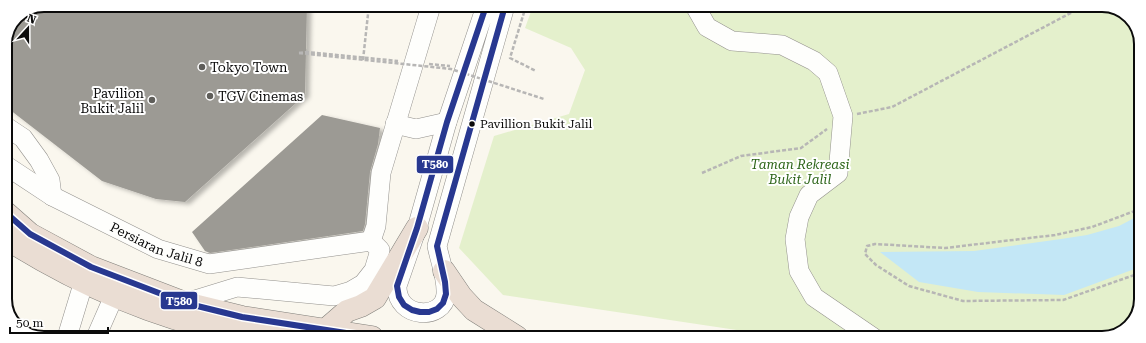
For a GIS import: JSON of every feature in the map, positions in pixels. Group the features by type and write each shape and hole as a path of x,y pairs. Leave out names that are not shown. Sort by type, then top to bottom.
{"highway":[{"path":"12,218 30,234 91,267 184,303 242,317 324,331 346,311 362,306 375,298 417,228"},
{"path":"12,242 30,254 114,296 194,324 226,331"},
{"path":"444,271 461,296 474,310 507,331"}],"street":[{"path":"184,303 237,287 334,296 351,291 363,284 374,270 380,250 371,241 376,226 381,173 429,12"},
{"path":"484,12 447,122 417,228 397,286 396,294 400,301 408,309 416,312 423,313 435,310 442,304 446,295 444,271 437,246 503,12"},
{"path":"698,12 707,27 732,41 782,45 814,61 828,73 843,116 838,174 809,196 799,217 795,239 799,271 814,297 864,331"},
{"path":"395,124 416,129 447,122"},
{"path":"12,131 23,138 40,160 50,180 52,196"},
{"name":"Persiaran Jalil 8","path":"12,170 52,196 158,249 209,264 371,241"},
{"path":"69,331 84,281"},
{"path":"99,331 114,296"}],"path":[{"path":"363,60 367,12"},
{"path":"524,12 510,58 536,71"},
{"path":"702,173 741,156 801,148 843,116 892,107 1073,12"},
{"path":"402,62 307,52 299,53 451,69 544,99"},
{"path":"1134,211 1092,227 1055,235 945,248 875,244 867,246 865,254 876,265 908,286 963,300 1063,300 1134,275"}],"green space":[{"name":"Taman Rekreasi Bukit Jalil","path":"531,12 1102,12 1114,14 1125,21 1132,32 1134,42 1134,299 1131,313 1125,322 1118,327 1106,331 743,331 503,295 459,248 494,136 569,114 585,70 571,48 525,28"}],"water":[{"path":"1134,218 1134,269 1064,295 978,292 919,282 880,252 974,251 1087,235 1119,226"}],"building":[{"name":"Pavilion Bukit Jalil","path":"44,12 307,12 305,95 185,202 156,199 102,181 12,111 12,44 14,32 21,21 32,14"},
{"path":"322,115 380,128 378,144 370,172 363,231 210,253 205,251 192,232"}],"transit line":[{"name":"T580","path":"484,12 447,122 417,228 397,286 399,297 404,305 412,310 420,312 429,312 437,309 443,303 446,294 445,282 437,246 503,12"},
{"name":"T580","path":"12,218 30,234 91,267 185,303 242,317 333,331"}],"place":[{"name":"Tokyo Town","path":"202,67"},
{"name":"TGV Cinemas","path":"210,96"},
{"name":"Pavilion Bukit Jalil","path":"152,100"},
{"name":"Pavillion Bukit Jalil","path":"472,124"}]}
